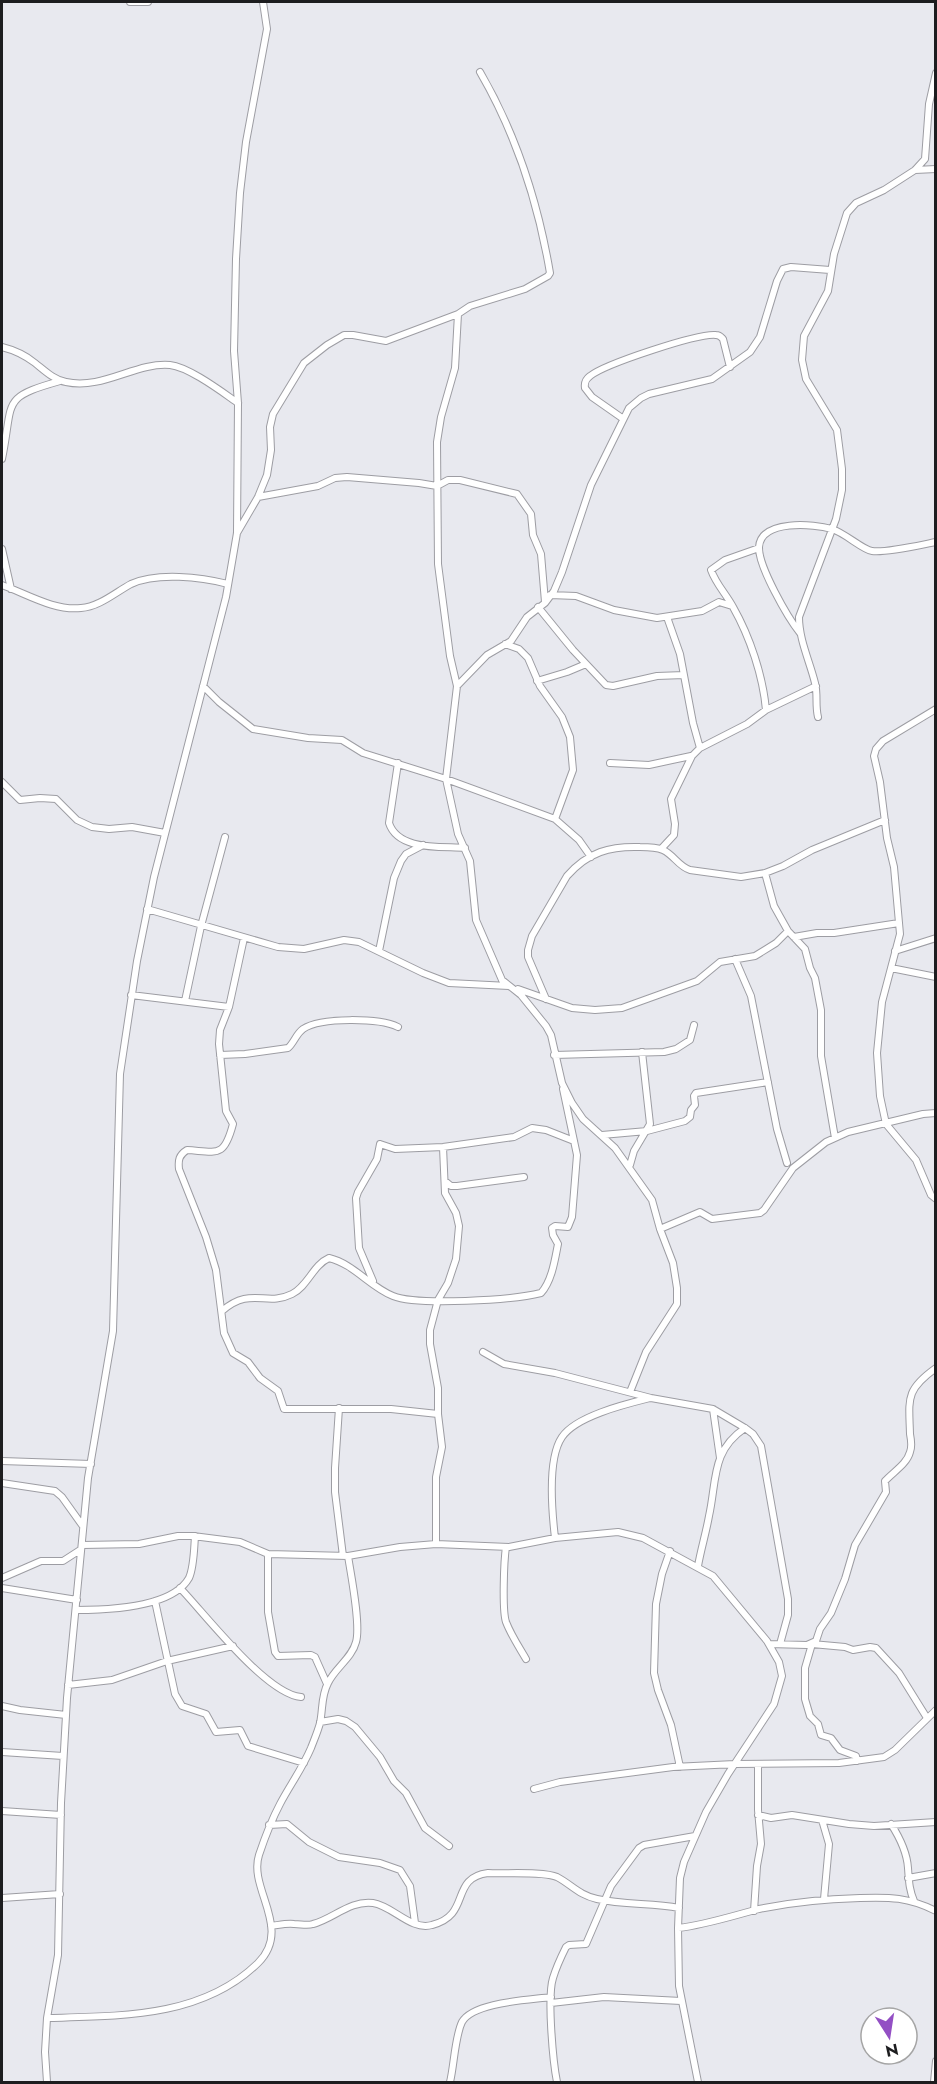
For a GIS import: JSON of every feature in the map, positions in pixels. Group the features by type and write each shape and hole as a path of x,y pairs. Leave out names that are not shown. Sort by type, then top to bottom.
{"street":[{"path":"130,2 148,2"},
{"path":"47,2082 45,2052 47,2018 58,1955 63,1756 82,1525 113,1331 119,1095 131,995 147,909 228,585 237,533 238,403 234,351 240,193 246,142 267,29 263,2"},
{"path":"237,533 258,497 268,468 273,414 305,362 345,335 386,341 458,314 470,306 525,289 550,274 522,159 512,132 480,72"},
{"path":"818,717 815,706 816,686 801,634 800,617 832,529 842,489 842,469 838,438 833,423 808,384 802,360 804,336 828,291 830,270 850,209 856,203 884,190 915,170 923,162 927,154 929,104 936,73"},
{"path":"915,170 936,169"},
{"path":"457,686 487,655 516,636 527,617 545,603 550,595 562,572 591,485 607,455 622,418 633,403 640,398 663,390 708,380 750,352 758,342 782,270 791,267 830,270"},
{"path":"222,1311 230,1304 244,1298 274,1298 295,1293 322,1262 329,1258 352,1269 394,1296 412,1300 503,1299 535,1294 543,1291 553,1267 558,1244 552,1228 555,1226 567,1228 571,1223 577,1155 551,1035 521,995 501,977 476,920 470,861 457,830 446,779 457,686 450,656 439,577 437,442 442,413 455,368 458,314"},
{"path":"622,418 592,397 585,388 584,383 588,377 605,367 626,358 715,335 723,339 730,367"},
{"path":"2,347 23,354 60,381"},
{"path":"2,459 7,405 17,393 29,388 60,381 78,384 95,383 149,368 171,365 212,385 238,403"},
{"path":"258,497 318,486 340,477 437,486 448,480 460,480 510,490 519,496 531,514 533,535 541,554 545,603"},
{"path":"801,634 781,604 765,570 759,548 763,539 777,527 805,525 832,529 873,551 936,542"},
{"path":"759,548 725,560 711,569 716,582 749,637 765,697 766,710"},
{"path":"2,549 11,589"},
{"path":"2,585 47,603 75,609 96,604 135,582 193,577 228,585"},
{"path":"550,595 576,596 614,610 657,618 702,611 719,602 732,606"},
{"path":"538,607 606,685 613,686 657,676 684,675"},
{"path":"667,617 677,644 700,748"},
{"path":"505,645 519,649 524,654 537,681 562,717 570,737 573,770 555,819"},
{"path":"537,681 586,664"},
{"path":"203,686 253,729 342,740 360,752 446,779 555,819 574,835 591,857"},
{"path":"661,849 674,834 675,824 670,799 692,756 700,748 747,724 766,710 816,686"},
{"path":"935,1198 916,1160 886,1124 881,1108 877,1053 882,1002 900,934 894,867 874,756 875,751 884,741 936,709"},
{"path":"610,763 649,765 692,756"},
{"path":"398,763 393,788 390,827 400,838 423,845 465,848"},
{"path":"2,782 20,800 40,798 56,800 76,820 92,827 109,830 132,827 165,833"},
{"path":"546,999 528,957 529,947 559,887 573,868 591,857 613,847 661,849 682,867 690,870 741,877 765,873 783,866 812,850 885,820"},
{"path":"185,1002 201,926 225,837"},
{"path":"379,951 398,868 406,854 423,845"},
{"path":"765,873 774,906 788,931 805,949 818,989 821,1010 821,1056 835,1138"},
{"path":"147,909 278,947 301,949 348,940 359,942 448,983 510,986 582,1009 607,1010 622,1008 694,982 718,963 755,956 776,943 788,931"},
{"path":"794,937 899,923"},
{"path":"244,938 230,1007 220,1030 219,1055 226,1111 232,1124 226,1146 216,1152 187,1150 180,1156 178,1162 216,1270 224,1333 233,1353 248,1362 260,1378 278,1391 284,1409 391,1409 438,1414"},
{"path":"895,951 936,938"},
{"path":"735,959 751,996 777,1129 787,1163"},
{"path":"891,968 936,977"},
{"path":"131,995 230,1007"},
{"path":"219,1055 288,1048 303,1029 329,1020 378,1023 398,1027"},
{"path":"554,1055 664,1052 690,1040 694,1025"},
{"path":"630,1166 634,1151 650,1126 642,1052"},
{"path":"602,1135 647,1131 687,1120 695,1105 696,1093 768,1082"},
{"path":"562,1083 580,1116 615,1148 650,1198 673,1263 677,1302 646,1352 630,1392"},
{"path":"660,1229 700,1212 711,1219 760,1213 793,1168 814,1150 835,1138 848,1132 908,1117 936,1113"},
{"path":"375,1284 359,1248 356,1198 377,1159 379,1145 383,1144 395,1149 443,1147 514,1137 532,1128 546,1130 574,1140"},
{"path":"436,1544 435,1477 442,1447 438,1388 429,1338 438,1300 448,1283 458,1246 458,1218 446,1196 443,1147"},
{"path":"445,1181 451,1186 457,1186 524,1178"},
{"path":"483,1352 504,1364 555,1373 651,1398 712,1409 753,1434 761,1446 786,1587 788,1615 780,1644"},
{"path":"857,1761 856,1756 842,1752 831,1738 821,1735 818,1724 810,1716 805,1699 805,1668 812,1644 831,1613 845,1579 855,1545 886,1492 885,1481 906,1460 910,1452 909,1405 912,1391 920,1380 936,1368"},
{"path":"555,1538 551,1492 555,1458 561,1438 572,1427 594,1416 651,1398"},
{"path":"47,2018 151,2012 203,1998 240,1978 259,1962 270,1942 272,1926 257,1861 270,1825 304,1763 320,1722 322,1701 327,1684 353,1650 356,1642 356,1617 335,1492 339,1408"},
{"path":"712,1409 720,1458"},
{"path":"698,1566 710,1515 715,1472 731,1438 745,1428"},
{"path":"2,1461 91,1464"},
{"path":"2,1483 55,1491 82,1525"},
{"path":"2,1578 41,1562 63,1561 81,1548 139,1544 178,1536 240,1542 268,1554 346,1556 436,1544 506,1547 606,1532 626,1533 643,1538 698,1566 718,1581 769,1644 782,1670 780,1688 766,1718 716,1794 695,1836 680,1878 678,1975 681,2001 698,2082"},
{"path":"76,1610 118,1608 155,1601 180,1588 189,1578 195,1536"},
{"path":"506,1547 504,1558 505,1617 514,1640 526,1659"},
{"path":"670,1551 662,1574 656,1604 654,1673 671,1725 680,1767"},
{"path":"268,1554 268,1612 274,1652 278,1656 311,1655 315,1657 327,1684"},
{"path":"2,1588 76,1600"},
{"path":"180,1588 233,1646 273,1684 293,1697 301,1698"},
{"path":"155,1601 175,1694 182,1706 206,1714 216,1732 240,1730 248,1746 304,1763"},
{"path":"769,1644 812,1644 845,1647 853,1650 876,1648 899,1673 927,1718"},
{"path":"68,1685 112,1680 167,1661 233,1646"},
{"path":"2,1706 66,1715"},
{"path":"534,1789 560,1782 680,1767 839,1763 889,1755 936,1710"},
{"path":"320,1722 338,1719 355,1727 380,1757 394,1781 406,1793 425,1828 449,1846"},
{"path":"2,1752 63,1756"},
{"path":"754,1911 761,1845 758,1815 758,1764"},
{"path":"2,1811 61,1815"},
{"path":"758,1815 769,1818 792,1815 857,1825 936,1822"},
{"path":"822,1820 829,1844 824,1899"},
{"path":"270,1825 287,1824 309,1842 339,1857 380,1863 400,1870 410,1886 415,1923"},
{"path":"891,1824 905,1849 908,1878 914,1901"},
{"path":"557,2082 551,2000 553,1977 566,1947 586,1944 617,1876 632,1855 642,1846 695,1836"},
{"path":"272,1926 292,1923 311,1925 343,1909 370,1903 381,1905 423,1926 448,1919 459,1906 467,1881 472,1877 488,1873 555,1876 579,1893 604,1901 679,1908"},
{"path":"908,1878 936,1873"},
{"path":"2,1898 60,1894"},
{"path":"678,1928 806,1900 887,1897 914,1901 936,1911"},
{"path":"450,2082 461,2024 468,2015 487,2007 604,1997 681,2001"},
{"path":"934,2082 936,2061"}]}
